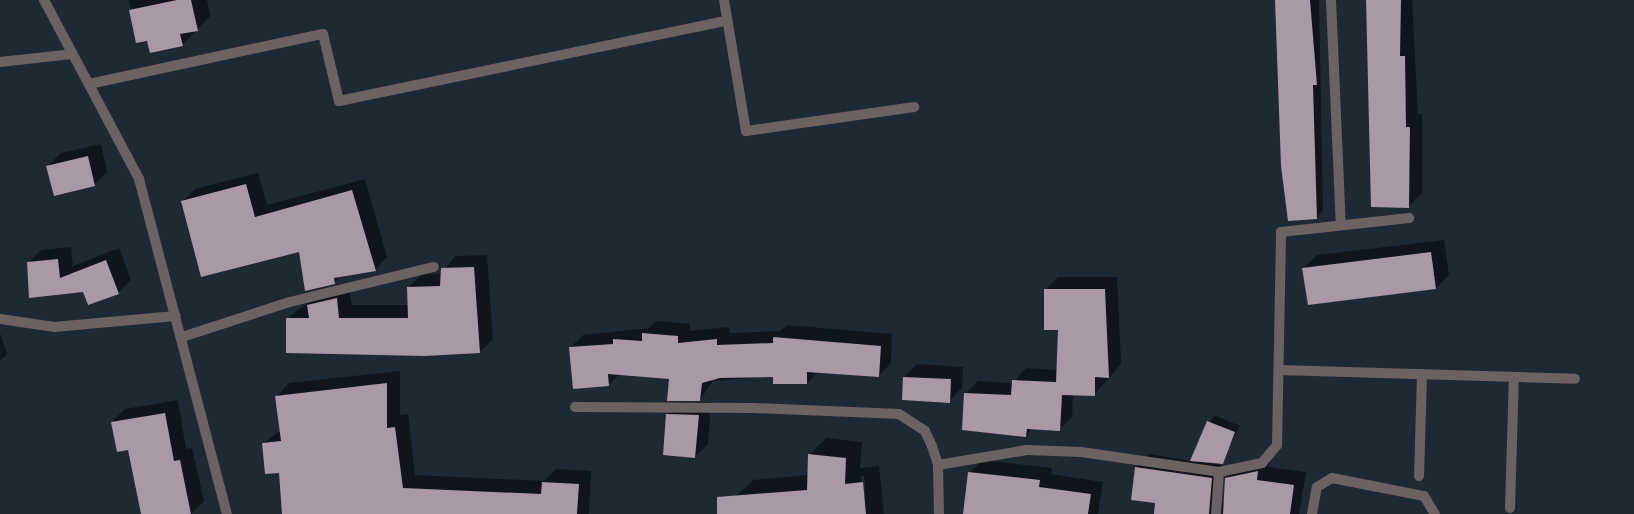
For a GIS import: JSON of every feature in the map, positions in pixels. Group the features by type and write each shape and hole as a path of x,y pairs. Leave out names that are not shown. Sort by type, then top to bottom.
{"street":[{"path":"44,0 139,179 227,514"},
{"path":"724,0 746,131 914,107"},
{"path":"1331,0 1341,225"},
{"path":"89,84 323,34 339,101 727,21"},
{"path":"0,62 72,54"},
{"path":"938,465 1027,450 1081,452 1219,472 1262,463 1277,445 1281,232 1409,218"},
{"path":"182,338 290,302 434,267"},
{"path":"0,319 54,327 176,316"},
{"path":"1279,370 1575,378"},
{"path":"1419,476 1422,374"},
{"path":"1510,508 1514,377"},
{"path":"575,407 754,408 899,414 926,431 938,465 939,514"},
{"path":"1216,514 1219,472"},
{"path":"1312,514 1316,487 1332,478 1424,496 1434,514"}],"building":[{"path":"177,0 191,0 198,31 180,34 183,46 150,53 147,41 136,43 129,10"},
{"path":"1275,0 1310,0 1317,85 1313,85 1317,219 1288,221 1281,166"},
{"path":"1366,0 1401,0 1400,56 1405,56 1406,127 1410,127 1409,208 1371,207"},
{"path":"88,156 95,186 54,196 46,166"},
{"path":"246,184 255,217 352,190 376,271 334,278 335,284 305,291 299,252 201,277 181,201"},
{"path":"1431,252 1436,289 1308,305 1302,268"},
{"path":"58,259 60,278 106,260 119,294 88,305 83,292 29,298 27,262"},
{"path":"474,267 480,353 425,356 286,353 286,318 309,318 307,305 337,298 339,318 408,318 407,287 440,286 441,268"},
{"path":"1044,289 1105,289 1109,378 1095,377 1095,396 1062,395 1060,431 1027,429 1026,437 962,430 964,393 1011,395 1012,380 1056,382 1058,330 1044,330"},
{"path":"642,333 678,336 678,343 717,339 717,345 773,343 773,337 881,346 879,377 807,372 807,384 773,384 773,377 720,378 702,383 700,401 667,401 669,379 608,374 609,386 573,389 569,347 613,344 613,339 642,341"},
{"path":"903,377 951,379 950,403 902,400"},
{"path":"387,383 387,428 395,427 403,488 541,494 542,482 579,484 577,514 282,514 279,473 265,474 262,443 281,441 275,396"},
{"path":"165,413 174,461 180,460 191,514 141,514 128,450 117,452 111,422"},
{"path":"666,414 699,415 695,458 663,455"},
{"path":"1207,421 1235,432 1223,464 1190,461"},
{"path":"808,454 846,458 845,484 863,482 866,514 717,514 717,497 807,490"},
{"path":"1135,467 1212,478 1209,514 1154,514 1155,503 1131,500"},
{"path":"1258,471 1257,480 1294,485 1290,514 1223,514 1225,478"},
{"path":"968,472 1040,480 1039,487 1091,494 1088,514 963,514"}]}
